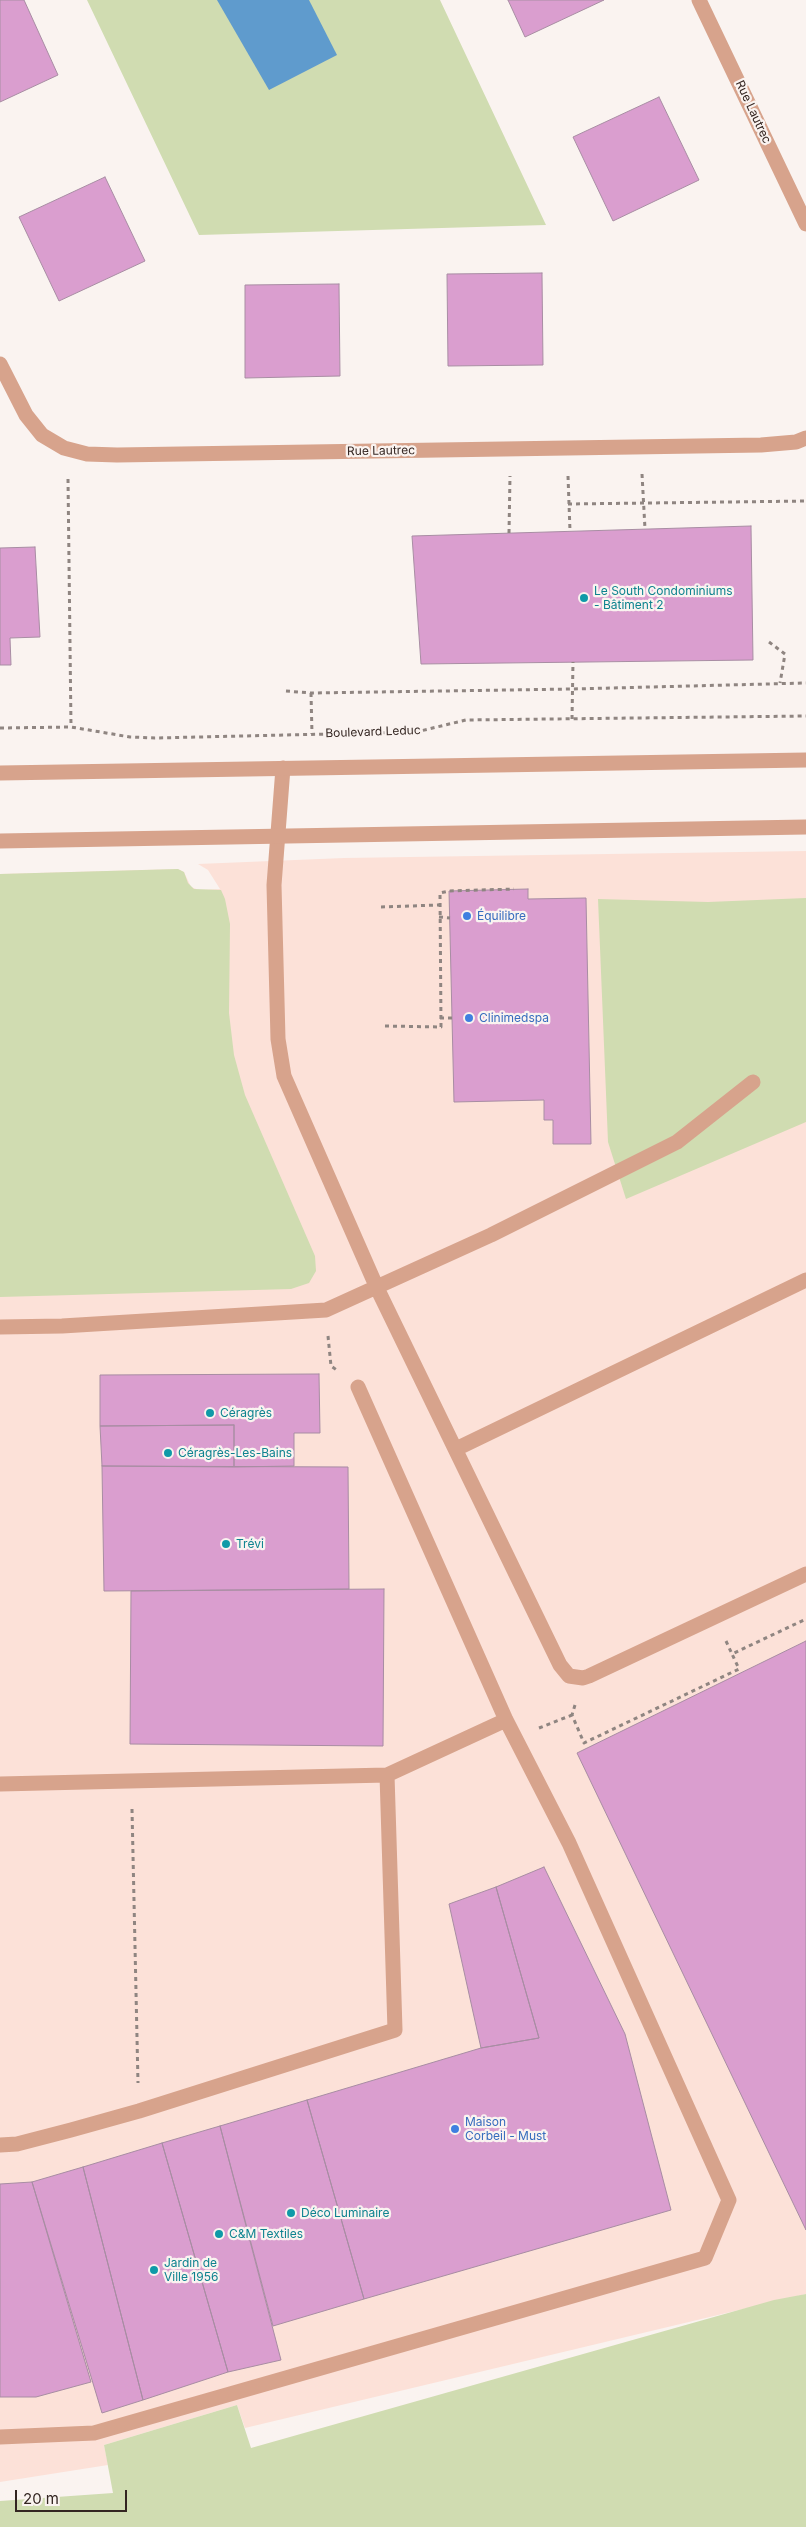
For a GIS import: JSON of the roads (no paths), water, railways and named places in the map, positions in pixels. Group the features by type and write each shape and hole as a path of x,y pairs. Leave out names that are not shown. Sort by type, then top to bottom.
{"street":[{"name":"Rue Lautrec","path":"699,0 806,224"},
{"name":"Rue Lautrec","path":"0,364 26,415 42,435 64,448 87,454 770,444 796,442 806,438"},
{"path":"0,773 806,760"},
{"path":"283,768 274,885 280,1060 292,1096 377,1288 560,1665 569,1676 583,1678 806,1574"},
{"path":"0,841 806,827"},
{"path":"0,1327 62,1326 326,1310 491,1235 677,1142 753,1082"},
{"path":"456,1449 806,1280"},
{"path":"0,2437 94,2433 705,2258 729,2200 568,1843 506,1720 358,1387"},
{"path":"0,1784 387,1775 506,1720"},
{"path":"0,2145 26,2141 130,2114 394,2030 387,1775"}],"water":[{"path":"217,0 309,0 337,55 269,90"}],"place":[{"name":"Le South Condominiums - Bâtiment 2","path":"584,598"},
{"name":"Équilibre","path":"467,916"},
{"name":"Clinimedspa","path":"469,1018"},
{"name":"Céragrès","path":"210,1413"},
{"name":"Céragrès-Les-Bains","path":"168,1453"},
{"name":"Trévi","path":"226,1544"},
{"name":"Maison Corbeil - Must","path":"455,2129"},
{"name":"Déco Luminaire","path":"291,2213"},
{"name":"C&M Textiles","path":"219,2234"},
{"name":"Jardin de Ville 1956","path":"154,2270"}]}
